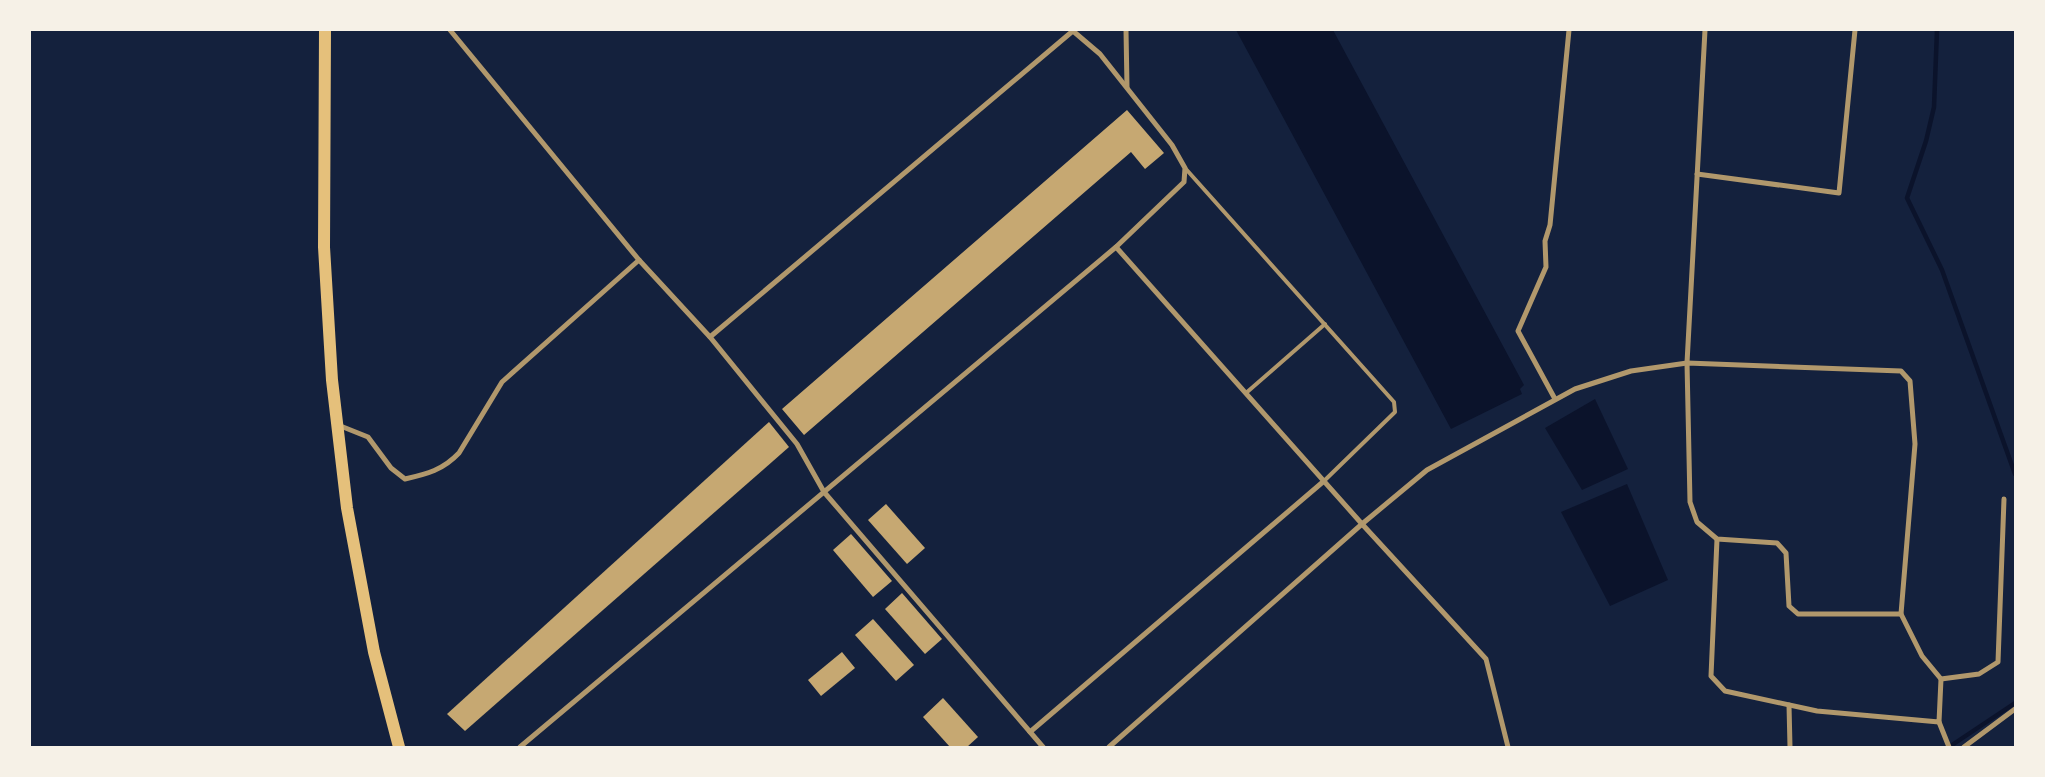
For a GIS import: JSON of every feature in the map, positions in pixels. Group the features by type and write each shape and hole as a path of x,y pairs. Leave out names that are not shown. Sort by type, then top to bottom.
{"highway":[{"path":"325,30 324,247 332,380 348,508 374,652 399,747"}],"street":[{"path":"450,30 639,260 710,338 797,444 824,492 1043,747"},
{"path":"1126,30 1128,87"},
{"path":"1555,399 1518,331 1546,267 1545,241 1550,225 1569,30"},
{"path":"1705,30 1688,363 1690,502 1697,522 1717,539 1777,543 1786,553 1788,606 1798,614 1901,614"},
{"path":"1697,174 1839,193 1856,30"},
{"path":"520,747 1116,247 1184,182 1185,168 1172,144 1128,87 1100,54 1073,31 710,338"},
{"path":"1116,247 1324,482 1486,659 1508,747"},
{"path":"338,424 368,437 391,468 405,479 429,474 451,462 459,453 475,430 502,382 639,260"},
{"path":"1109,747 1362,524 1427,470 1575,389 1631,371 1688,363 1901,371 1910,381 1915,444 1901,614 1922,656 1941,680 1939,722 1949,747"},
{"path":"1030,732 1324,482"},
{"path":"1941,680 1979,674 1998,662 2004,499"},
{"path":"1717,539 1710,676 1725,691 1817,712 1939,722"},
{"path":"1789,705 1790,747"},
{"path":"1964,747 2015,709"}],"lane":[{"path":"1185,168 1394,402 1395,412 1324,482"},
{"path":"1246,393 1325,324"}],"water":[{"path":"1236,30 1333,30 1524,385 1520,389 1522,394 1451,429"},
{"path":"1595,399 1628,469 1582,490 1545,428"},
{"path":"1627,484 1668,580 1610,606 1561,512"}],"building":[{"path":"1127,110 1164,153 1145,169 1131,152 804,435 782,409"},
{"path":"769,422 789,447 465,731 447,714"},
{"path":"886,504 925,548 907,564 868,520"},
{"path":"851,534 892,581 873,597 833,550"},
{"path":"902,593 942,639 925,654 885,609"},
{"path":"873,619 914,665 896,681 855,635"},
{"path":"842,652 855,668 821,696 808,680"},
{"path":"943,698 978,737 967,747 950,747 923,717"}],"waterway":[{"path":"1937,30 1934,107 1926,141 1907,198 1942,270 2015,474"},
{"path":"1949,747 2015,703"}]}
